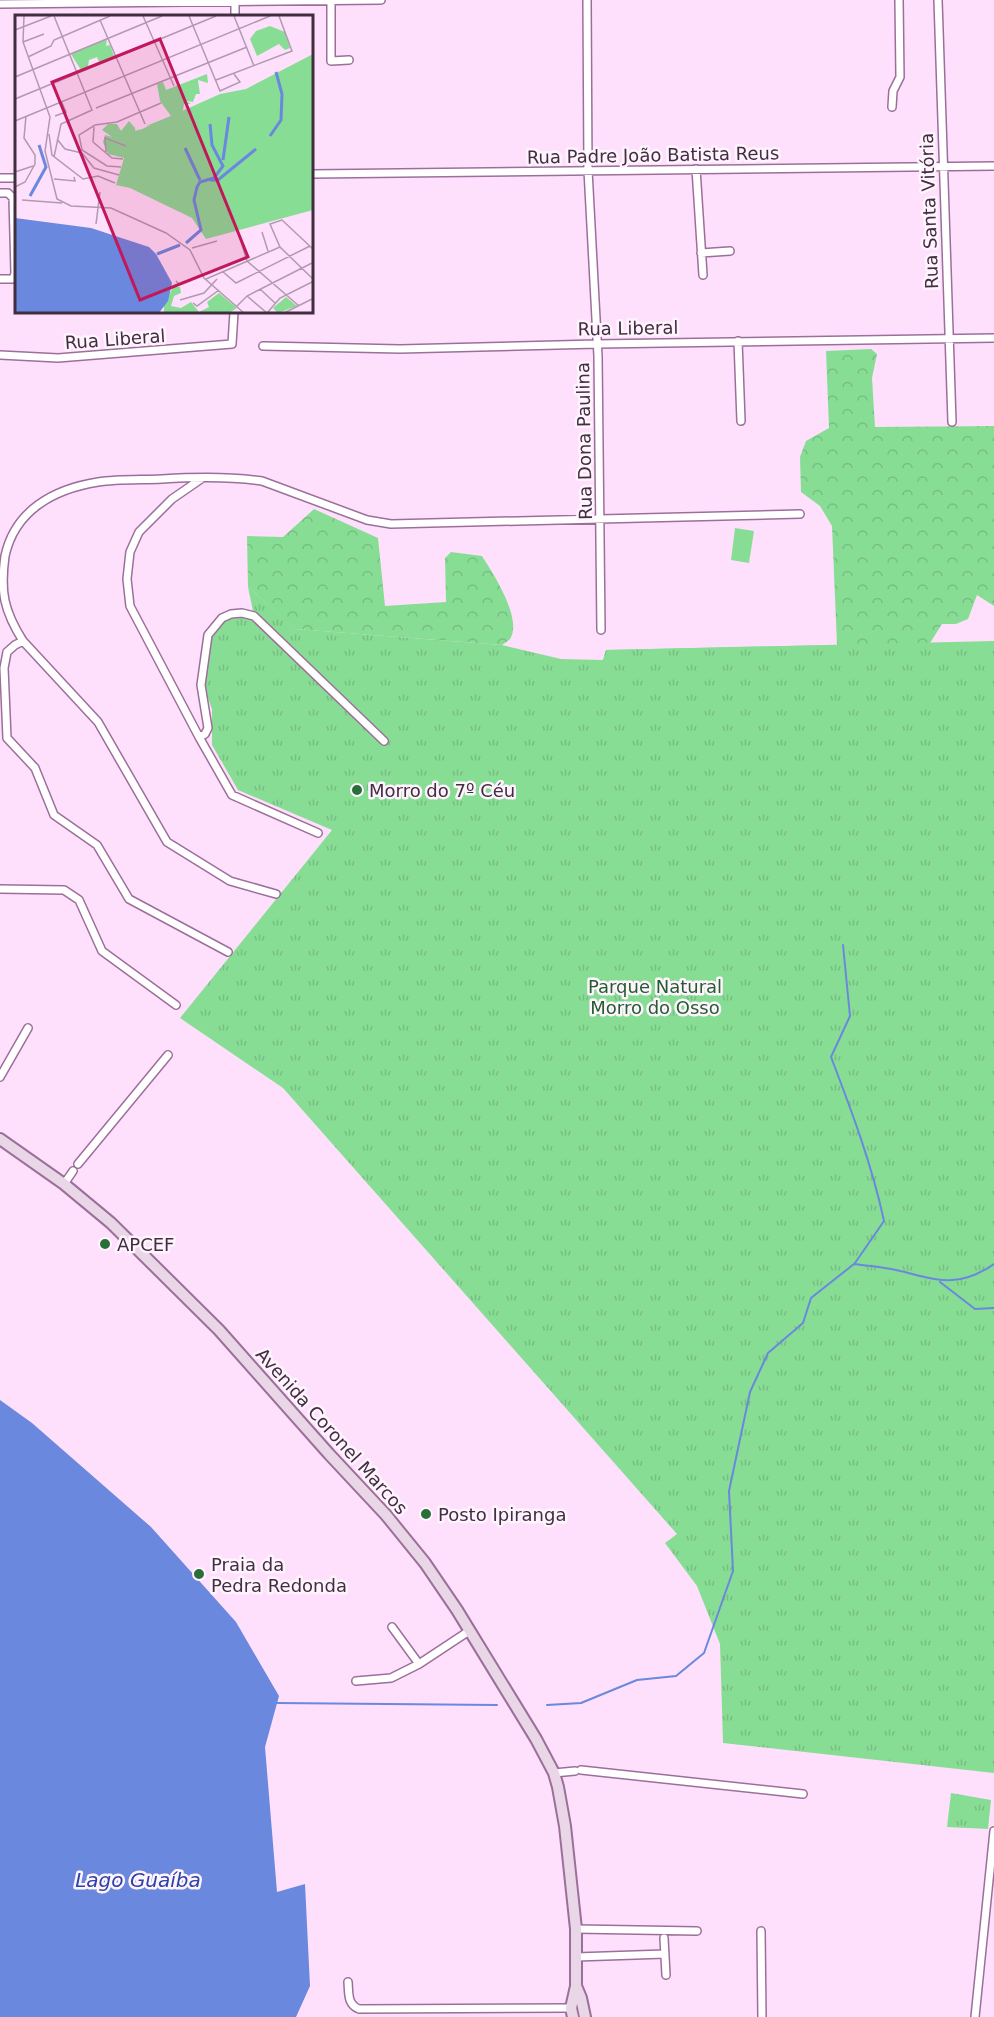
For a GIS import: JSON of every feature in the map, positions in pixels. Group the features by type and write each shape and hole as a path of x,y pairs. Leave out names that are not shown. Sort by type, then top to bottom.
{"main road":[{"name":"Avenida Coronel Marcos","path":"0,1139 64,1185 111,1223 146,1256 259,1373 329,1454 386,1515 425,1563 458,1610 536,1739 554,1773 558,1787 565,1827 576,1929 576,1986 572,2012"},
{"name":"Avenida Coronel Marcos","path":"576,1986 585,2017"}],"street":[{"path":"332,0 331,60 350,60"},
{"path":"0,4 381,0"},
{"name":"Rua Dona Paulina","path":"587,0 588,170 597,344 601,630"},
{"path":"892,107 893,91 900,77 899,0"},
{"name":"Rua Santa Vitória","path":"938,0 952,422"},
{"name":"Rua Padre João Batista Reus","path":"314,174 994,166"},
{"path":"696,169 703,275"},
{"path":"0,194 8,193 13,198 15,273 13,279 0,279"},
{"path":"701,253 730,251"},
{"name":"Rua Liberal","path":"0,355 58,358 232,344 234,314"},
{"name":"Rua Liberal","path":"262,346 400,349 994,338"},
{"path":"738,341 741,422"},
{"path":"203,477 172,499 139,532 130,552 127,579 130,606 199,738 232,795 318,833"},
{"path":"276,894 230,881 167,842 98,722 24,641 9,617 1,594 2,568 7,546 19,522 39,503 55,495 98,482 203,477 245,478 261,481 367,520 391,524 800,514"},
{"path":"199,738 208,728 201,685 208,635 222,618 242,613 254,616 384,741"},
{"path":"24,641 4,650 7,738 35,768 54,815 97,845 130,900 228,952"},
{"path":"0,890 64,890 79,900 102,951 176,1005"},
{"path":"0,1077 28,1028"},
{"path":"64,1185 168,1055"},
{"path":"392,1627 419,1664"},
{"path":"356,1681 392,1678 419,1664 469,1631"},
{"path":"554,1773 578,1770 803,1794"},
{"path":"975,2017 994,1831"},
{"path":"576,1929 697,1931"},
{"path":"761,1931 762,2017"},
{"path":"664,1938 666,1976"},
{"path":"576,1957 666,1954"},
{"path":"348,1982 352,2006 359,2009 572,2012"}],"green space":[{"path":"871,349 877,354 872,378 875,427 994,426 994,606 977,595 968,619 956,624 942,624 930,643 581,744 606,650 837,645 832,526 820,506 801,492 800,457 806,441 829,428 826,351"},
{"path":"314,509 378,538 385,606 446,602 445,558 451,552 482,556 510,608 513,630 510,639 502,645 295,629 248,587 247,536 283,537"},
{"path":"735,528 754,531 749,563 731,560"},
{"name":"Parque Natural Morro do Osso","path":"248,587 296,629 502,645 561,659 603,660 606,650 994,641 994,1773 723,1743 720,1644 697,1586 665,1543 677,1534 283,1088 180,1018 332,830 238,790 212,745 212,709 204,688 211,634 223,620 254,616"},
{"path":"951,1793 991,1800 988,1829 947,1827"}],"water":[{"name":"Lago Guaíba","path":"0,1400 32,1423 151,1527 236,1622 279,1696 265,1747 277,1892 305,1884 310,1986 296,2017 0,2017"}],"waterway":[{"path":"843,945 850,1016 831,1057 854,1118 884,1221 855,1263"},
{"path":"547,1705 581,1703 637,1680 676,1676 704,1653 733,1571 729,1491 750,1392 768,1353 803,1323 811,1298 854,1264 946,1280 968,1277 994,1264"},
{"path":"940,1282 975,1309 994,1308"},
{"path":"277,1703 497,1705"}],"place":[{"name":"Morro do 7º Céu","path":"357,790"},
{"name":"APCEF","path":"105,1244"},
{"name":"Posto Ipiranga","path":"426,1514"},
{"name":"Praia da Pedra Redonda","path":"199,1574"}]}
